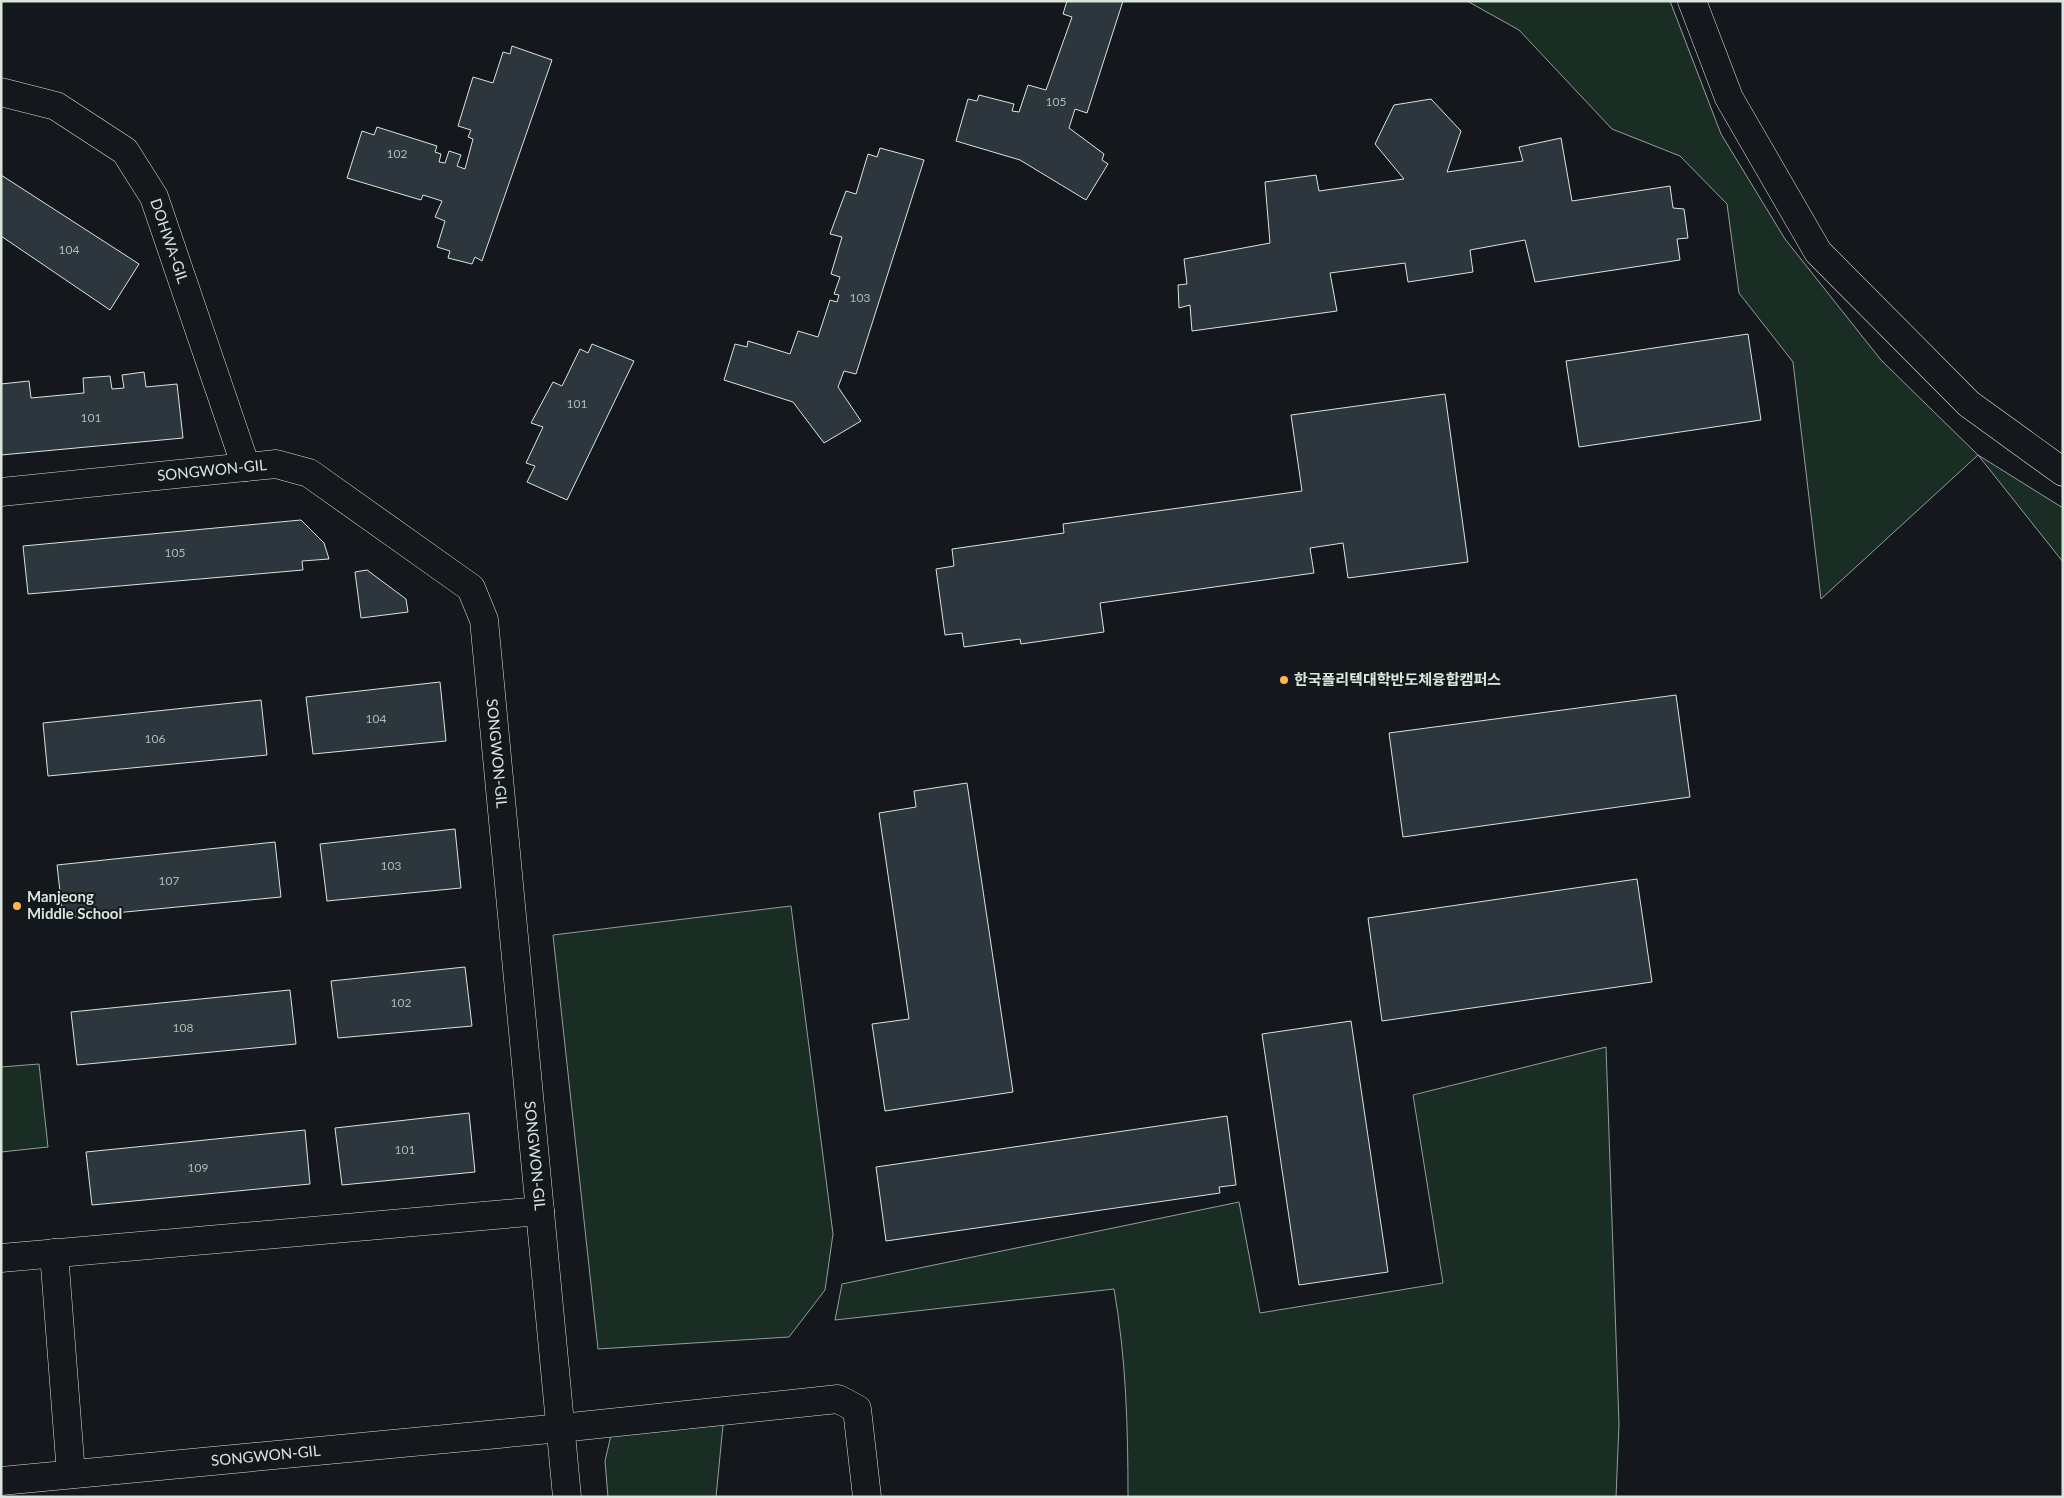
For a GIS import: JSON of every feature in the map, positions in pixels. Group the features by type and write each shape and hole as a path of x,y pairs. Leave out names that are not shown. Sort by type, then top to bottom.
{"street":[{"path":"1692,1 1729,98 1818,252 1968,404 2063,472"},
{"name":"DOHWA-GIL","path":"1,92 56,106 125,152 154,196 246,467"},
{"name":"SONGWON-GIL","path":"1,492 276,464 309,473 471,588 484,620 567,1497"},
{"path":"1,1258 540,1211"},
{"path":"54,1253 71,1474"},
{"path":"561,1428 838,1399 857,1409 866,1497"},
{"name":"SONGWON-GIL","path":"1,1481 561,1428"}],"green space":[{"path":"1467,1 1670,1 1721,134 1785,239 1881,360 1978,455 1821,599 1793,362 1739,293 1727,204 1680,156 1612,129 1519,30"},
{"path":"1978,455 2063,508 2063,562"},
{"path":"791,906 833,1234 825,1290 789,1337 598,1349 553,935"},
{"path":"1606,1047 1619,1424 1616,1497 1128,1497 1126,1392 1114,1289 835,1320 842,1284 1239,1202 1260,1313 1443,1283 1413,1095"},
{"path":"39,1064 48,1147 1,1152 1,1067"},
{"path":"723,1425 716,1497 608,1497 605,1461 611,1435"}],"building":[{"path":"1067,1 1123,1 1087,113 1075,109 1069,128 1104,154 1102,160 1108,164 1086,200 1020,160 956,141 968,99 977,101 979,95 1014,104 1012,111 1019,112 1028,85 1046,90 1072,17 1063,14"},
{"path":"512,46 552,60 482,261 475,257 472,264 448,258 450,251 437,247 445,221 435,217 442,201 423,195 421,200 347,178 362,131 374,135 377,127 437,146 435,152 441,154 439,162 445,163 449,151 461,155 457,166 465,169 473,139 468,137 471,130 458,126 473,77 493,83 503,52 510,54"},
{"path":"1431,99 1461,131 1447,172 1523,161 1519,147 1561,138 1572,201 1670,186 1673,208 1684,209 1688,238 1677,239 1680,260 1535,282 1525,240 1470,250 1473,272 1408,282 1405,263 1330,273 1337,311 1192,331 1190,305 1179,308 1178,285 1187,284 1184,259 1270,243 1265,182 1316,175 1319,191 1404,179 1375,144 1394,105"},
{"path":"880,148 924,160 856,374 844,371 838,387 861,421 824,443 793,402 724,380 735,344 747,347 748,341 790,354 798,331 818,337 830,300 837,302 839,295 834,294 840,277 831,274 842,237 830,234 846,191 856,194 868,154 877,157"},
{"path":"1,175 139,264 110,310 1,236"},
{"path":"1748,334 1761,420 1579,447 1566,361"},
{"path":"592,344 634,361 567,500 527,482 535,466 526,463 543,427 531,423 553,382 562,386 580,349 588,353"},
{"path":"144,372 146,387 177,384 183,438 1,455 1,384 29,381 31,398 84,393 83,378 110,376 112,389 124,388 122,375"},
{"path":"1445,394 1468,562 1348,578 1343,543 1310,548 1314,573 1100,603 1104,632 1021,644 1020,639 964,647 962,633 945,635 936,569 954,566 952,549 1064,533 1063,524 1302,491 1291,415"},
{"path":"301,520 324,543 329,559 302,561 303,570 28,594 23,546"},
{"path":"367,570 406,599 408,612 361,618 355,572"},
{"path":"440,682 446,741 313,754 306,697"},
{"path":"1676,695 1690,797 1403,837 1389,733"},
{"path":"261,700 267,755 48,776 43,723"},
{"path":"967,783 1013,1092 885,1111 872,1024 909,1019 879,813 916,807 914,791"},
{"path":"455,829 461,888 327,901 320,844"},
{"path":"275,842 281,897 63,918 57,865"},
{"path":"1637,879 1652,982 1382,1021 1368,918"},
{"path":"465,967 472,1026 338,1038 331,981"},
{"path":"290,990 296,1044 77,1065 71,1012"},
{"path":"1351,1021 1388,1272 1299,1285 1262,1034"},
{"path":"469,1113 475,1172 342,1185 335,1128"},
{"path":"1227,1116 1236,1185 1219,1187 1220,1193 886,1241 876,1167"},
{"path":"305,1130 310,1184 92,1205 86,1152"}],"place":[{"name":"한국폴리텍대학반도체융합캠퍼스","path":"1284,680"},
{"name":"Manjeong Middle School","path":"17,906"}]}
